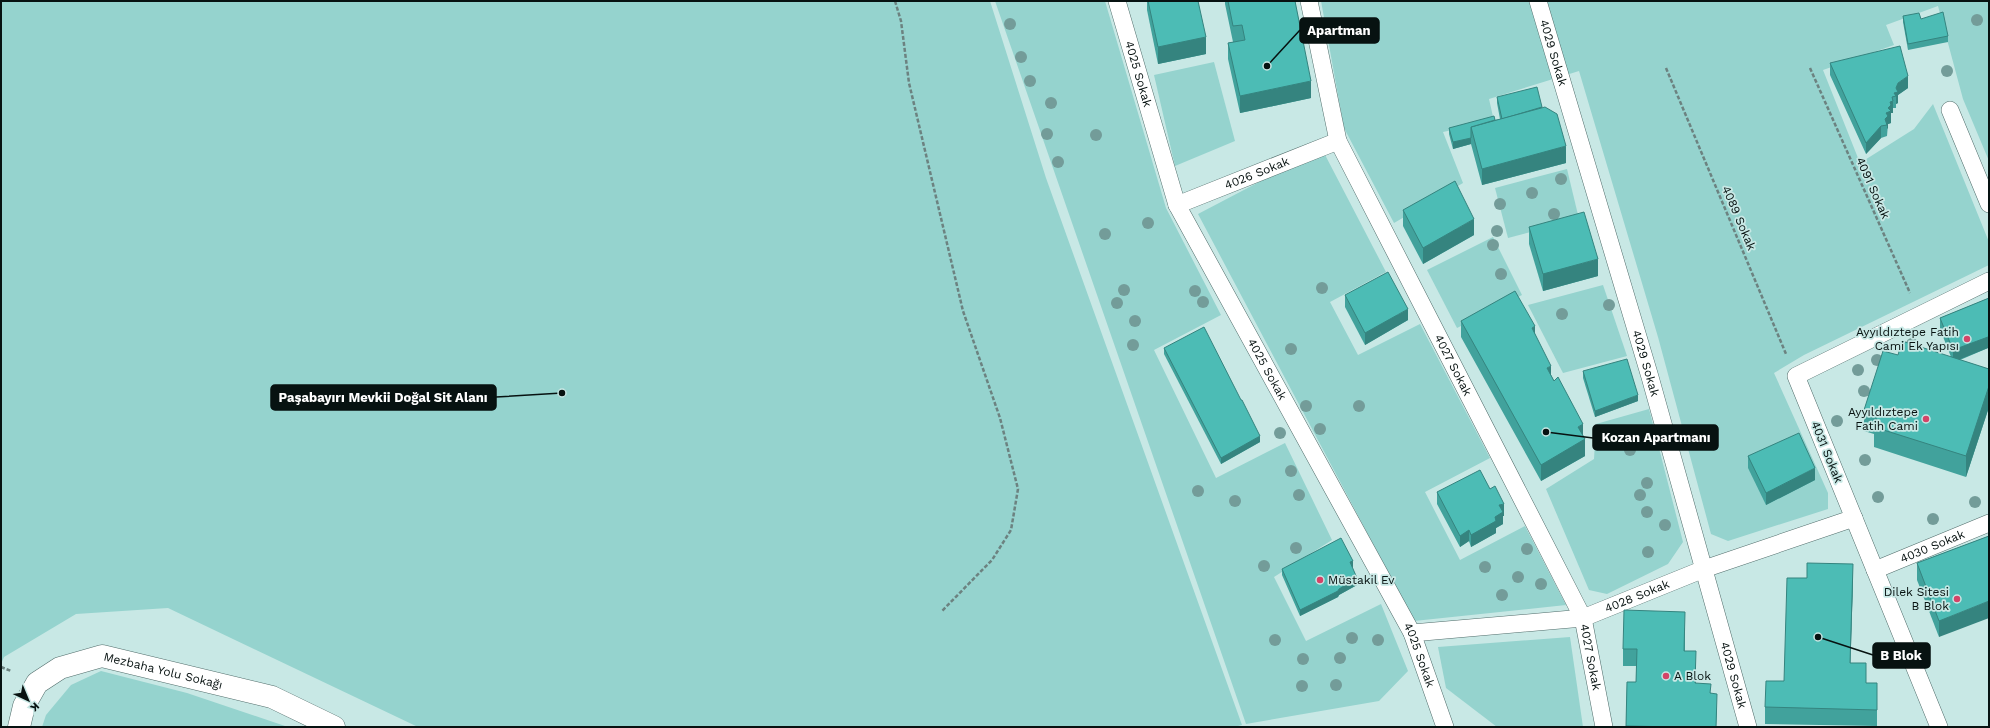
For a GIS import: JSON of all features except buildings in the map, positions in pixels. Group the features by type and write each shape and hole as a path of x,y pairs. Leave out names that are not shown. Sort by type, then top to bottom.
{"street":[{"name":"Mezbaha Yolu Sokağı","path":"20,727 24,706 37,683 60,668 102,656 272,697 334,727"}],"lane":[{"name":"4025 Sokak","path":"1117,1 1177,205 1412,633 1445,727"},
{"name":"4027 Sokak","path":"1309,1 1338,141 1583,618 1604,727"},
{"name":"4029 Sokak","path":"1538,1 1650,377 1748,727"},
{"path":"1950,110 1989,204"},
{"name":"4026 Sokak","path":"1177,205 1338,141"},
{"path":"1796,376 1989,281"},
{"name":"4031 Sokak","path":"1796,376 1939,727"},
{"name":"4028 Sokak","path":"1412,633 1583,618 1704,569 1854,518"},
{"name":"4030 Sokak","path":"1875,570 1989,522"}],"path":[{"path":"894,1 901,21 909,82 962,312 1000,418 1018,489 1011,530 992,560 942,611"},
{"name":"4089 Sokak","path":"1666,68 1796,376"},
{"name":"4091 Sokak","path":"1810,68 1920,315"}],"shaded area":[{"path":"1,1 990,1 1046,178 1242,725 1234,727 418,727 168,608 76,614 4,657 1,664"},
{"path":"995,1 1105,1 1166,208 1221,315 1154,350 1216,478 1285,443 1332,540 1274,577 1306,641 1381,604 1408,671 1379,701 1246,724"},
{"path":"1321,1 1989,1 1989,161 1963,99 1938,6 1886,25 1894,45 1823,70 1860,163 1914,129 1933,104 1989,242 1989,265 1804,355 1774,373 1828,493 1828,509 1728,541 1711,534 1658,337 1579,71 1489,99 1494,121 1443,132 1463,183 1394,223 1344,128"},
{"path":"1214,62 1235,141 1175,166 1154,75"},
{"path":"1322,149 1386,272 1330,302 1358,355 1420,324 1490,458 1425,492 1460,560 1525,526 1566,605 1414,621 1198,214"},
{"path":"1567,169 1579,219 1508,238 1495,188"},
{"path":"1493,237 1522,295 1457,328 1427,270"},
{"path":"1603,285 1627,356 1563,373 1528,305"},
{"path":"1649,409 1683,542 1668,564 1607,594 1589,590 1546,489 1594,459 1596,424"},
{"path":"1570,637 1583,727 1497,727 1446,688 1438,647"},
{"path":"101,671 187,693 288,727 42,727 46,715 71,685"}],"place":[{"name":"Apartman","path":"1267,66"},
{"name":"Ayyıldıztepe Fatih Cami Ek Yapısı","path":"1967,339"},
{"name":"Paşabayırı Mevkii Doğal Sit Alanı","path":"562,393"},
{"name":"Ayyıldıztepe Fatih Cami","path":"1926,419"},
{"name":"Kozan Apartmanı","path":"1546,432"},
{"name":"Müstakil Ev","path":"1320,580"},
{"name":"Dilek Sitesi B Blok","path":"1957,599"},
{"name":"B Blok","path":"1818,637"},
{"name":"A Blok","path":"1666,676"}]}
